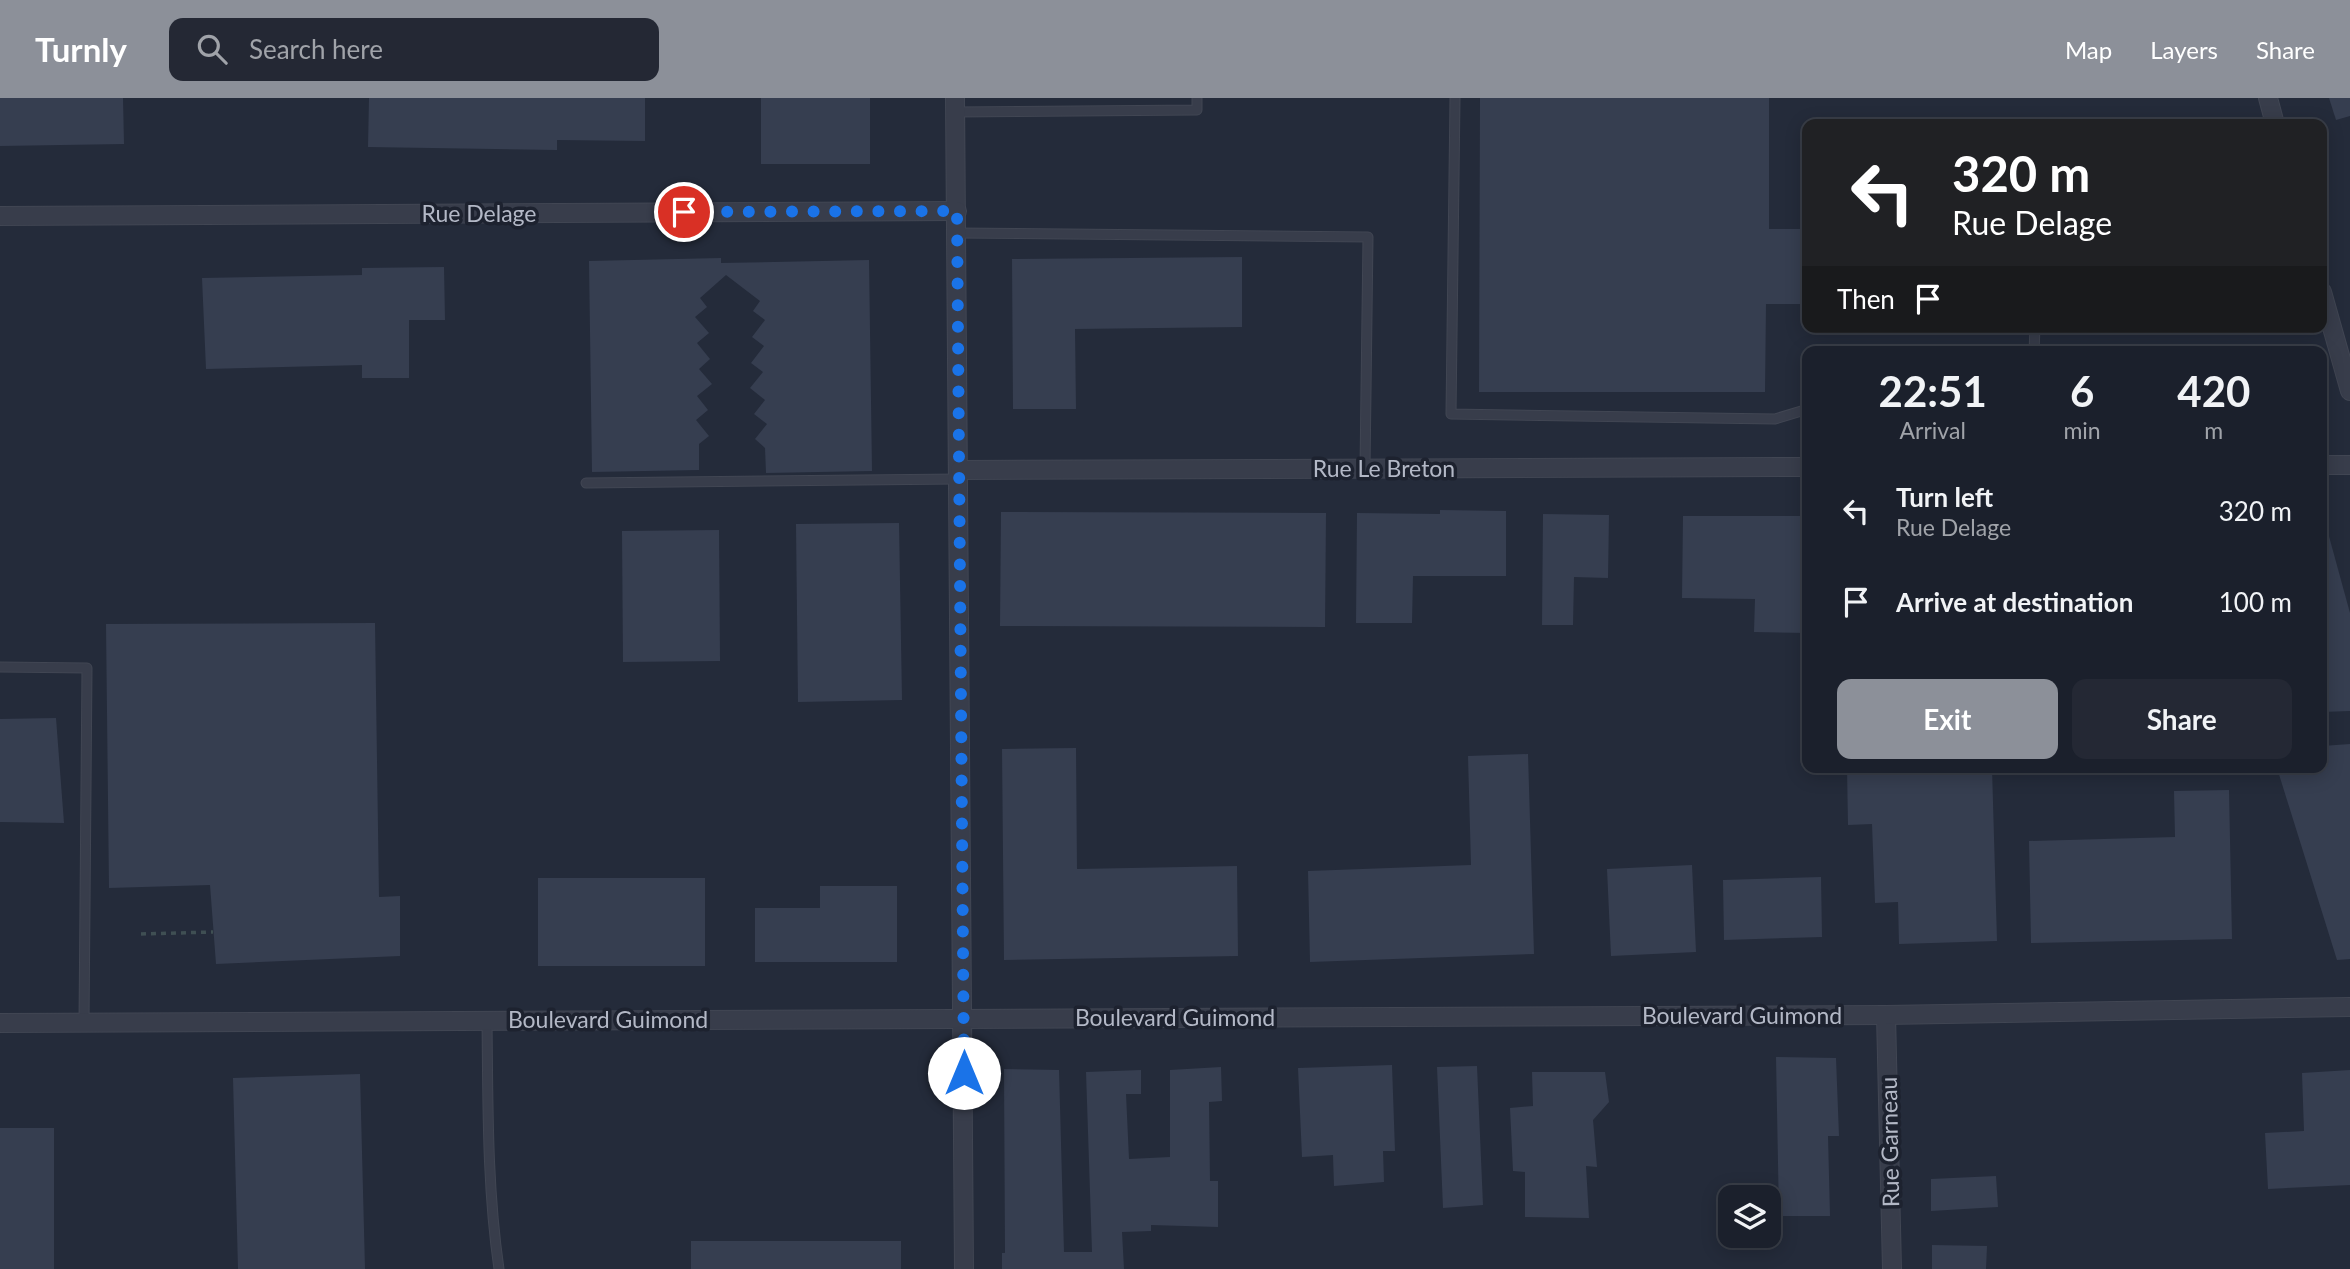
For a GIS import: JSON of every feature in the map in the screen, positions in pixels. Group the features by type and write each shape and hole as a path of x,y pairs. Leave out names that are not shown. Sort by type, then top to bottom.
{"street":[{"path":"2268,98 2274,119"},
{"path":"955,105 960,474 964,1269"},
{"name":"Rue Delage","path":"0,216 957,211"},
{"path":"2327,310 2350,391"},
{"path":"2327,465 2350,465"},
{"name":"Rue Le Breton","path":"960,474 1365,468 1802,467"},
{"name":"Boulevard Guimond","path":"0,1023 1886,1015 2350,1007"},
{"name":"Rue Garneau","path":"1886,1015 1892,1269"}],"lane":[{"path":"955,105 1197,110 1197,98"},
{"path":"1455,98 1451,414 1775,419 1802,411"},
{"path":"957,233 1368,237 1365,468"},
{"path":"586,483 960,474"},
{"path":"0,667 87,668 84,1022"},
{"path":"487,1020 489,1152 493,1231 499,1269"}],"path":[{"path":"141,934 214,932"}],"building":[{"path":"0,98 123,98 124,144 0,146"},
{"path":"369,98 645,98 645,141 557,140 557,150 368,147"},
{"path":"761,98 870,98 870,164 761,164"},
{"path":"1480,98 1769,98 1769,229 1802,229 1802,304 1766,304 1765,392 1479,392"},
{"path":"2329,98 2350,98 2350,116 2336,120"},
{"path":"1242,257 1242,327 1075,329 1076,409 1013,409 1012,259"},
{"path":"721,258 721,263 869,260 872,471 766,473 765,448 755,439 767,424 754,414 765,400 750,388 763,372 751,363 764,346 752,337 765,320 753,311 760,301 726,275 700,298 707,307 695,317 709,333 697,343 710,359 699,369 712,384 697,396 708,410 696,420 709,436 699,444 699,470 592,472 589,261"},
{"path":"444,267 445,320 409,320 409,378 362,378 362,365 206,369 202,278 362,275 362,268"},
{"path":"1440,510 1506,511 1506,576 1413,576 1412,623 1356,623 1357,513 1440,514"},
{"path":"1001,512 1326,513 1325,627 1000,626"},
{"path":"1543,514 1609,515 1608,578 1574,577 1573,625 1542,625"},
{"path":"1683,516 1802,516 1802,633 1754,632 1755,599 1682,598"},
{"path":"899,523 902,700 798,702 796,524"},
{"path":"2327,529 2350,613 2350,711 2327,712"},
{"path":"719,530 720,661 623,662 622,531"},
{"path":"375,623 379,897 400,896 400,956 216,964 210,885 109,888 106,624"},
{"path":"56,718 64,823 0,822 0,719"},
{"path":"2350,744 2350,959 2337,960 2279,773 2327,773 2327,746"},
{"path":"1076,748 1077,869 1237,866 1238,956 1004,960 1002,749"},
{"path":"1528,754 1534,954 1310,962 1308,871 1471,865 1468,756"},
{"path":"1847,773 1992,773 1997,941 1899,944 1898,902 1875,903 1872,824 1848,825"},
{"path":"2229,790 2232,939 2031,943 2029,841 2175,837 2174,791"},
{"path":"1692,865 1696,952 1611,956 1607,869"},
{"path":"1821,877 1822,937 1724,940 1723,880"},
{"path":"538,878 705,878 705,966 538,966"},
{"path":"820,886 897,886 897,962 755,962 755,908 820,908"},
{"path":"1776,1057 1836,1058 1839,1136 1828,1136 1830,1216 1781,1216 1781,1185 1778,1185"},
{"path":"1392,1065 1395,1151 1383,1151 1384,1182 1334,1186 1333,1155 1302,1157 1298,1068"},
{"path":"1477,1066 1483,1205 1443,1208 1437,1067"},
{"path":"1221,1067 1222,1101 1209,1102 1210,1181 1218,1181 1218,1227 1151,1225 1151,1231 1122,1232 1124,1269 1002,1269 1002,1253 1005,1253 1004,1069 1059,1070 1064,1252 1092,1252 1086,1072 1141,1070 1141,1094 1126,1094 1129,1159 1170,1157 1170,1070"},
{"path":"2350,1070 2350,1185 2268,1189 2265,1133 2304,1131 2302,1073"},
{"path":"1532,1072 1605,1072 1609,1102 1593,1120 1597,1167 1586,1166 1589,1218 1525,1217 1525,1172 1513,1171 1510,1108 1533,1106"},
{"path":"360,1074 365,1269 238,1269 233,1078"},
{"path":"0,1128 54,1128 54,1269 0,1269"},
{"path":"1996,1176 1998,1207 1931,1211 1931,1179"},
{"path":"691,1241 901,1241 901,1269 691,1269"},
{"path":"1932,1245 1987,1246 1986,1269 1932,1269"}],"route":[{"path":"684,212 957,211 964,1073"}]}
